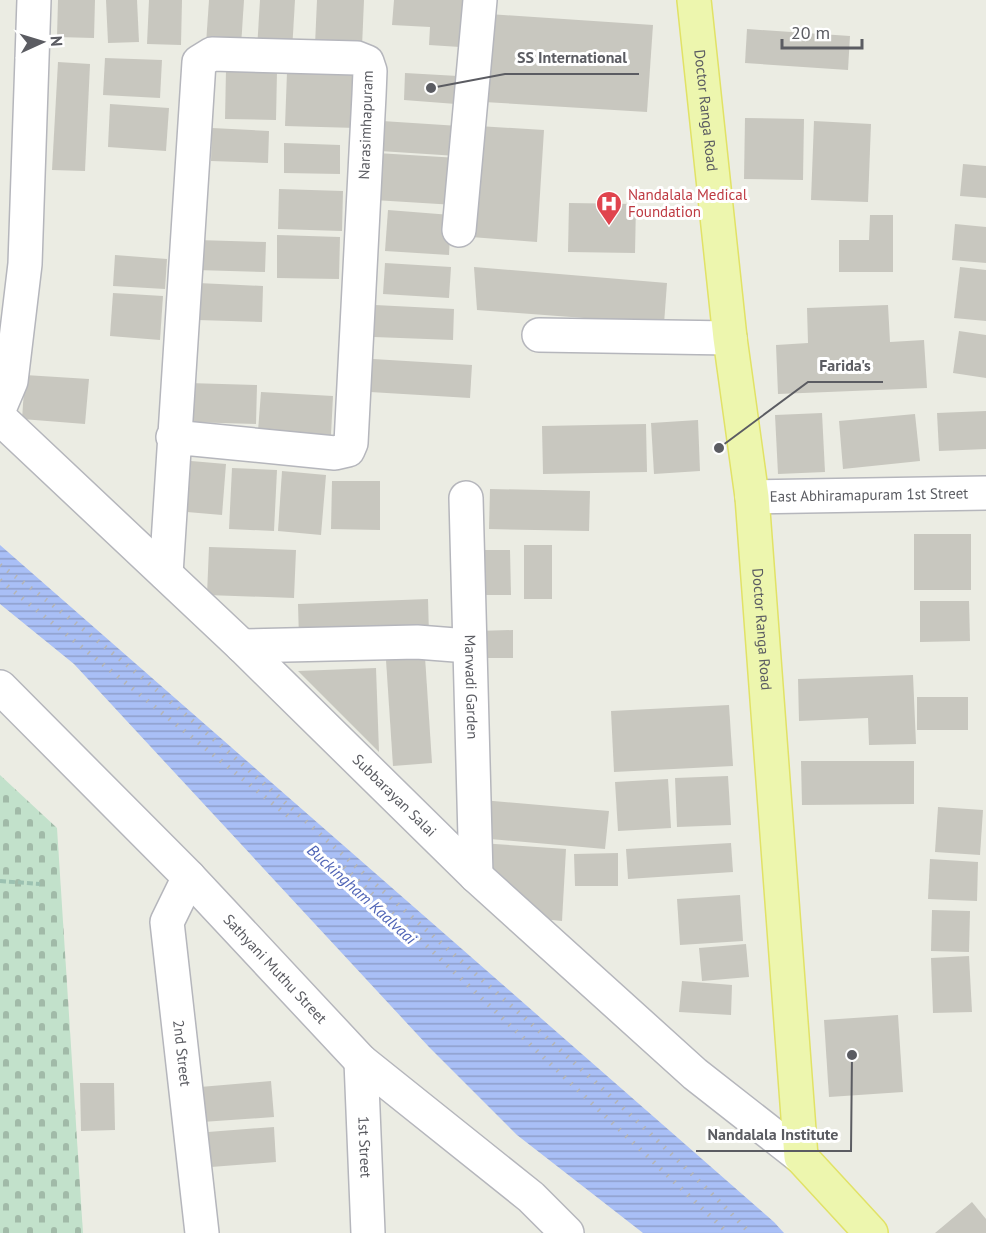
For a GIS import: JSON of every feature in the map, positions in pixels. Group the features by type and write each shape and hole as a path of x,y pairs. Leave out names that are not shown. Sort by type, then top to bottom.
{"main road":[{"name":"Doctor Ranga Road","path":"694,0 730,339 752,497 801,1157"},
{"path":"801,1157 871,1233"}],"street":[{"path":"0,407 11,381 12,258 34,0"},
{"path":"459,230 480,0"},
{"name":"Narasimhapuram","path":"166,573 173,437 199,62 212,54 357,57 367,62 370,71 369,95 351,443 348,450 335,453 173,437"},
{"path":"539,334 730,339"},
{"name":"Subbarayan Salai","path":"0,418 242,646 476,876 695,1074 801,1157"},
{"name":"East Abhiramapuram 1st Street","path":"752,497 986,493"},
{"name":"Marwadi Garden","path":"466,498 468,646 476,876"},
{"path":"242,646 417,642 468,646"},
{"name":"Sathyani Muthu Street","path":"0,687 189,877 361,1061 531,1197 567,1233"},
{"name":"2nd Street","path":"189,877 166,922 202,1233"},
{"name":"1st Street","path":"361,1061 368,1233"}],"path":[{"path":"0,881 40,884"}],"green space":[{"path":"0,775 57,828 83,1233 0,1233"}],"water":[{"name":"Buckingham Kaalvaai","path":"0,545 784,1233 643,1233 517,1135 429,1047 74,664 0,604"}],"building":[{"path":"58,0 95,0 94,38 57,37"},
{"path":"106,0 137,0 139,42 108,43"},
{"path":"149,0 182,0 181,45 147,44"},
{"path":"209,0 244,0 241,46 206,44"},
{"path":"260,0 295,0 292,51 257,49"},
{"path":"317,0 364,0 362,47 315,45"},
{"path":"394,0 463,0 460,47 429,45 430,27 392,25"},
{"path":"489,14 653,25 647,112 484,102"},
{"path":"747,29 850,36 848,70 745,63"},
{"path":"105,58 162,60 160,98 103,95"},
{"path":"58,62 90,64 85,171 52,170"},
{"path":"226,70 277,71 276,120 225,119"},
{"path":"287,72 359,75 357,128 285,126"},
{"path":"405,73 458,76 456,104 404,100"},
{"path":"110,104 169,108 166,151 108,147"},
{"path":"745,118 804,119 803,180 744,179"},
{"path":"382,121 459,126 457,156 380,151"},
{"path":"814,121 871,124 868,202 811,200"},
{"path":"478,126 544,130 537,242 471,237"},
{"path":"212,128 269,131 268,163 211,161"},
{"path":"284,143 340,145 340,174 284,173"},
{"path":"377,153 458,158 455,205 374,200"},
{"path":"963,164 986,166 986,198 960,196"},
{"path":"279,189 343,191 342,231 278,229"},
{"path":"569,203 636,204 635,253 568,252"},
{"path":"388,210 451,215 449,255 385,251"},
{"path":"870,215 893,215 893,272 839,272 839,240 869,240"},
{"path":"955,224 986,227 986,263 952,260"},
{"path":"277,235 340,237 339,279 277,278"},
{"path":"197,240 266,242 265,272 196,270"},
{"path":"115,255 167,259 165,289 113,286"},
{"path":"385,263 451,267 449,298 383,294"},
{"path":"474,267 667,283 664,324 477,310"},
{"path":"960,267 986,270 986,321 954,318"},
{"path":"198,283 263,286 262,322 197,320"},
{"path":"113,293 163,296 160,340 110,336"},
{"path":"375,305 454,309 453,340 374,337"},
{"path":"888,305 890,342 924,340 927,388 778,394 776,345 808,343 807,308"},
{"path":"959,331 986,335 986,378 953,373"},
{"path":"373,359 472,365 470,398 370,392"},
{"path":"25,375 89,379 85,424 22,419"},
{"path":"188,383 257,385 256,424 187,422"},
{"path":"261,392 333,396 331,435 258,431"},
{"path":"986,411 986,449 939,451 937,413"},
{"path":"822,413 825,472 778,474 775,415"},
{"path":"915,414 920,461 843,469 839,421"},
{"path":"698,420 700,471 654,474 651,423"},
{"path":"646,424 647,472 543,474 542,426"},
{"path":"191,461 226,464 222,515 187,512"},
{"path":"232,468 277,470 274,531 229,529"},
{"path":"282,471 326,475 321,535 278,531"},
{"path":"332,481 380,481 380,530 331,529"},
{"path":"490,489 590,491 589,531 489,529"},
{"path":"914,534 971,534 971,590 914,590"},
{"path":"524,545 552,545 552,599 524,599"},
{"path":"209,547 296,550 294,598 207,595"},
{"path":"479,550 510,550 511,595 479,595"},
{"path":"428,599 429,635 299,639 298,604"},
{"path":"920,601 969,601 970,641 920,642"},
{"path":"513,630 513,658 476,658 476,631"},
{"path":"425,657 432,763 393,766 386,660"},
{"path":"376,668 379,752 298,671"},
{"path":"913,675 916,744 869,745 868,718 799,721 798,679"},
{"path":"917,697 968,697 968,730 917,730"},
{"path":"729,705 733,766 614,772 611,711"},
{"path":"801,761 914,761 914,804 802,805"},
{"path":"728,776 731,825 677,827 675,778"},
{"path":"668,779 671,828 618,831 615,782"},
{"path":"482,800 609,811 605,849 479,838"},
{"path":"938,807 983,810 980,855 935,852"},
{"path":"480,843 566,849 562,921 542,919 479,858"},
{"path":"731,843 733,872 628,879 626,849"},
{"path":"618,853 618,886 575,886 574,854"},
{"path":"930,859 978,862 977,901 928,899"},
{"path":"740,895 743,941 680,945 677,899"},
{"path":"932,910 970,911 969,952 931,951"},
{"path":"746,944 749,977 702,981 699,948"},
{"path":"969,956 972,1012 933,1013 931,958"},
{"path":"682,981 732,985 731,1015 679,1012"},
{"path":"898,1015 903,1092 829,1097 824,1020"},
{"path":"271,1081 274,1117 202,1122 200,1087"},
{"path":"80,1083 114,1083 115,1130 81,1131"},
{"path":"274,1127 276,1162 211,1167 208,1132"},
{"path":"972,1202 986,1219 986,1233 935,1233"}],"railway":[{"path":"0,565 104,646 255,776 580,1068 750,1233"},
{"path":"0,580 293,820"},
{"path":"344,867 728,1233"}],"place":[{"name":"SS International","path":"431,88"},
{"name":"Nandalala Medical Foundation","path":"609,227"},
{"name":"Farida's","path":"719,448"},
{"name":"Nandalala Institute","path":"852,1055"}]}
